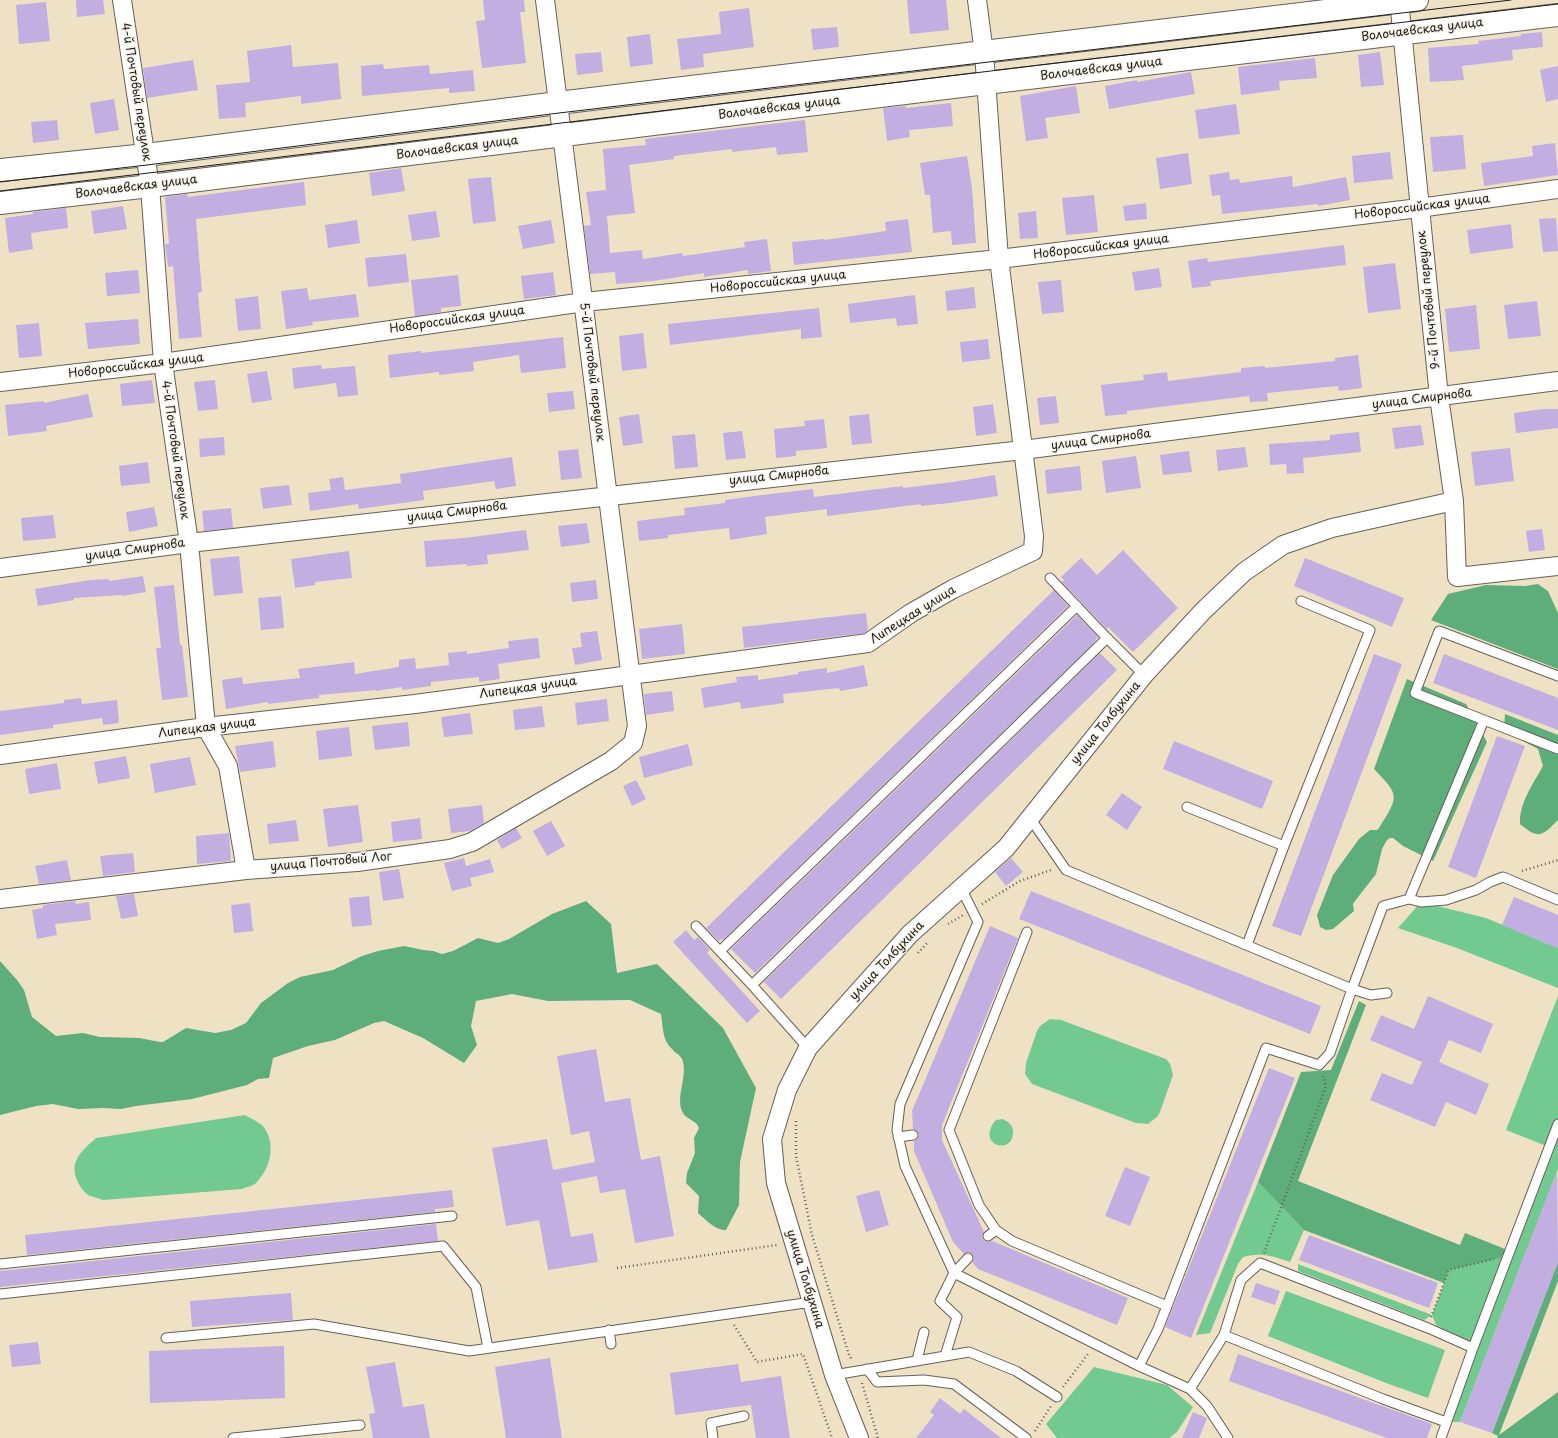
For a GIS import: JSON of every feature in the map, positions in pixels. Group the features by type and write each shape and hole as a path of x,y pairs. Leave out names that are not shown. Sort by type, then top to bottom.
{"main road":[{"path":"0,170 146,155 558,103 984,53 1405,1"},
{"name":"Волочаевская улица","path":"0,203 1558,15"}],"street":[{"name":"4-й Почтовый переулок","path":"122,0 150,186 163,363 189,543 206,727 228,766 246,870"},
{"name":"5-й Почтовый переулок","path":"545,0 637,726 633,743"},
{"path":"977,0 984,53 999,259 1023,450"},
{"name":"9-й Почтовый переулок","path":"1405,1 1402,33 1439,397 1454,501 1457,577 1558,566"},
{"name":"Новороссийская улица","path":"0,382 163,363 584,302 999,259 1558,190"},
{"name":"улица Смирнова","path":"0,568 189,543 607,495 1023,450 1558,381"},
{"name":"Липецкая улица","path":"0,755 206,727 415,704 868,643 911,613 954,589 1033,551 1034,536 1023,450"},
{"name":"улица Толбухина","path":"859,1438 834,1375 776,1183 772,1139 787,1090 808,1048 910,934 1006,848 1144,675 1203,611 1244,572 1283,545 1332,528 1454,501"},
{"name":"улица Почтовый Лог","path":"0,899 246,870 357,862 450,849 472,842 611,761 633,743"}],"lane":[{"path":"1050,578 1144,675"},
{"path":"1247,945 1284,846 1370,630 1301,601"},
{"path":"720,951 1077,606"},
{"path":"1558,676 1439,631 1415,693 1558,749"},
{"path":"752,985 1107,638"},
{"path":"1409,899 1484,720"},
{"path":"1187,807 1284,846"},
{"path":"1030,818 1066,870 1352,989 1371,995 1387,993"},
{"path":"1139,1366 1158,1329 1266,1048 1319,1065 1330,1052 1383,906 1409,899 1421,902 1446,900 1476,890 1490,882 1504,877 1558,900"},
{"path":"961,888 978,922 900,1104 897,1130 905,1166 954,1273 1139,1366 1190,1389 1207,1406 1228,1438"},
{"path":"696,926 752,985 808,1048"},
{"path":"1026,932 946,1131 979,1205 996,1230 1012,1240 1167,1306"},
{"path":"1441,1438 1473,1348 1558,1124"},
{"path":"898,1137 914,1135"},
{"path":"0,1264 452,1216"},
{"path":"988,1236 996,1230"},
{"path":"0,1294 443,1246 476,1287 488,1348"},
{"path":"945,1356 956,1317 940,1301 954,1273 968,1258"},
{"path":"1190,1389 1224,1334 1241,1280 1260,1263 1428,1328 1473,1348"},
{"path":"166,1338 314,1324 469,1351 812,1302"},
{"path":"609,1330 611,1344"},
{"path":"917,1360 924,1332"},
{"path":"1224,1334 1383,1399 1446,1422"},
{"path":"834,1375 969,1352 1016,1371 1057,1397"},
{"path":"862,1370 877,1382 924,1380 954,1384 1026,1438"},
{"path":"713,1438 711,1423 744,1416"},
{"path":"233,1438 360,1425"}],"path":[{"path":"1504,877 1558,860"},
{"path":"943,927 1020,881 1063,865"},
{"path":"917,953 933,937"},
{"path":"1260,1263 1326,1086 1319,1065"},
{"path":"797,1117 796,1156 812,1235 849,1355 862,1370 878,1438"},
{"path":"618,1268 794,1242 812,1235"},
{"path":"1428,1328 1449,1270 1508,1256"},
{"path":"734,1325 758,1362 803,1354 832,1438"}],"green space":[{"path":"1538,584 1548,591 1558,613 1558,669 1431,620 1448,594 1486,585 1525,586"},
{"path":"1407,679 1466,704 1487,742 1433,861 1403,846 1393,838 1390,838 1387,840 1382,849 1376,874 1353,904 1354,911 1333,929 1326,930 1320,927 1317,915 1333,875 1359,839 1370,830 1377,830 1379,828 1393,802 1394,797 1389,785 1374,769"},
{"path":"1505,714 1558,735 1558,820 1544,833 1536,834 1520,824 1520,816 1524,801 1543,766 1538,749 1504,731"},
{"path":"586,901 611,924 617,973 657,964 723,1028 756,1088 740,1162 739,1205 726,1230 718,1229 698,1213 699,1196 686,1183 687,1173 695,1153 694,1138 699,1128 696,1123 683,1114 680,1105 684,1074 682,1060 666,1041 661,1014 630,1000 548,1001 512,994 476,1001 471,1026 477,1045 464,1063 423,1038 384,1021 374,1023 335,1040 308,1046 273,1058 269,1078 258,1079 247,1085 192,1099 121,1109 78,1109 53,1104 36,1106 0,1115 0,961 24,990 32,1017 56,1036 83,1033 100,1037 139,1038 163,1042 186,1028 215,1033 231,1030 246,1023 261,1003 288,983 300,977 333,970 362,956 404,946 442,954 453,951 478,938 498,943 509,939 552,914"},
{"path":"1421,902 1486,918 1558,948 1558,988 1457,948 1398,928"},
{"path":"1558,996 1558,1124 1549,1147 1506,1130"},
{"path":"1359,1001 1366,1005 1298,1181 1460,1245 1465,1233 1510,1251 1508,1256 1449,1270 1444,1283 1304,1230 1258,1182 1301,1072 1331,1070"},
{"path":"1050,1019 1061,1020 1166,1059 1170,1064 1173,1075 1157,1117 1148,1124 1136,1123 1032,1084 1025,1074 1026,1063 1037,1031 1040,1026"},
{"path":"245,1115 264,1127 268,1136 271,1150 265,1171 256,1183 251,1186 242,1189 103,1200 88,1195 79,1184 75,1175 74,1170 76,1161 87,1146 96,1138"},
{"path":"1003,1119 1011,1125 1013,1134 1011,1141 1001,1146 992,1141 990,1135 991,1128 996,1120"},
{"path":"1558,1126 1558,1169 1460,1422 1446,1422 1473,1348 1436,1325 1432,1315 1449,1270 1509,1255"},
{"path":"1258,1182 1304,1230 1290,1262 1267,1255 1243,1257 1238,1264 1210,1333 1196,1335"},
{"path":"1558,1262 1558,1281 1499,1435 1558,1392 1558,1438 1497,1438 1498,1436 1492,1433"},
{"path":"1298,1264 1432,1315 1424,1320 1298,1271"},
{"path":"1286,1291 1445,1350 1428,1398 1268,1336"},
{"path":"1094,1367 1167,1385 1193,1407 1177,1432 1169,1438 1057,1438 1046,1424"}],"building":[{"path":"76,0 103,0 105,14 77,17"},
{"path":"483,0 524,0 525,12 520,12 526,63 482,68 476,21 485,20"},
{"path":"907,0 946,0 949,30 910,34"},
{"path":"46,2 50,41 19,44 16,5"},
{"path":"749,8 754,47 703,54 704,67 681,70 677,39 721,34 719,12"},
{"path":"837,27 839,47 813,50 811,29"},
{"path":"1542,32 1543,47 1512,50 1513,60 1462,66 1464,80 1430,82 1428,48 1479,44 1478,41"},
{"path":"650,34 653,64 630,67 627,37"},
{"path":"291,45 293,67 338,63 341,99 301,104 301,96 245,103 246,117 219,119 216,85 250,82 247,51"},
{"path":"601,52 603,72 577,75 575,54"},
{"path":"1380,52 1384,85 1361,87 1358,55"},
{"path":"1315,58 1317,78 1279,81 1280,90 1241,95 1238,67"},
{"path":"193,60 198,90 147,98 143,68"},
{"path":"383,64 384,69 429,65 430,74 473,70 475,91 449,93 449,88 362,96 361,66"},
{"path":"1558,66 1558,99 1546,102 1540,70"},
{"path":"1191,72 1195,94 1109,109 1105,86"},
{"path":"1076,86 1080,113 1045,118 1048,138 1026,141 1020,96"},
{"path":"114,99 119,130 95,134 90,103"},
{"path":"951,103 953,126 909,130 910,137 887,141 883,108 906,106 906,108"},
{"path":"1236,104 1240,134 1199,139 1195,110"},
{"path":"57,120 59,140 33,143 31,122"},
{"path":"805,120 808,152 777,155 776,147 732,152 732,149 674,156 674,159 629,165 635,213 607,216 610,253 642,250 643,259 682,253 683,256 745,247 744,242 767,239 771,271 748,274 748,270 704,277 704,273 653,281 616,284 615,272 590,274 584,226 591,225 586,192 606,190 603,149 646,145 645,139"},
{"path":"1463,135 1466,169 1433,172 1430,137"},
{"path":"1555,143 1558,175 1484,186 1481,163 1533,156 1532,146"},
{"path":"1390,152 1393,179 1354,183 1352,156"},
{"path":"1188,153 1192,184 1160,189 1156,158"},
{"path":"967,156 972,188 976,243 952,245 951,231 933,233 930,195 925,195 920,163"},
{"path":"401,168 405,191 372,196 369,173"},
{"path":"1229,172 1230,180 1239,179 1240,183 1292,176 1293,187 1346,177 1350,200 1318,206 1318,204 1222,214 1220,195 1212,196 1209,175"},
{"path":"491,177 496,221 473,224 468,179"},
{"path":"304,182 306,205 196,219 202,292 198,293 202,337 179,339 173,266 168,267 165,244 169,244 165,197 187,194 188,197"},
{"path":"1094,195 1098,232 1066,235 1062,198"},
{"path":"1146,203 1147,219 1125,221 1123,206"},
{"path":"123,206 127,229 94,234 91,211"},
{"path":"66,208 68,228 31,233 33,249 9,253 5,218 33,214 33,212"},
{"path":"436,211 440,237 412,241 408,215"},
{"path":"1036,211 1038,238 1020,239 1018,213"},
{"path":"1556,218 1558,251 1543,252 1539,219"},
{"path":"908,219 912,252 794,265 792,242 825,240 886,231 885,222"},
{"path":"357,220 360,243 328,248 325,225"},
{"path":"551,220 555,243 523,249 518,226"},
{"path":"1511,224 1513,248 1470,254 1467,230"},
{"path":"1344,245 1346,265 1210,281 1211,286 1192,288 1188,261 1207,258 1208,262"},
{"path":"406,254 409,282 368,287 365,258"},
{"path":"1395,263 1401,309 1368,313 1363,267"},
{"path":"1159,268 1162,287 1135,291 1132,272"},
{"path":"138,270 140,293 107,296 105,273"},
{"path":"553,272 556,295 524,299 521,276"},
{"path":"458,275 461,306 441,308 441,312 415,316 411,280"},
{"path":"1061,280 1064,312 1042,314 1038,282"},
{"path":"974,287 976,308 947,311 945,291"},
{"path":"307,288 309,300 356,294 359,317 312,322 313,325 286,329 281,291"},
{"path":"915,295 918,324 897,326 896,318 850,323 848,304"},
{"path":"258,296 261,329 238,331 235,299"},
{"path":"1537,301 1541,336 1508,339 1504,305"},
{"path":"1476,305 1480,349 1449,352 1445,309"},
{"path":"819,308 822,337 801,339 801,329 670,345 668,324"},
{"path":"138,319 140,344 88,349 85,323"},
{"path":"39,323 42,356 19,358 16,325"},
{"path":"643,333 647,368 622,371 619,336"},
{"path":"563,337 566,368 521,373 519,355 473,362 474,371 439,375 439,372 390,378 388,355 421,351 421,353"},
{"path":"988,339 990,359 962,362 960,342"},
{"path":"1358,355 1362,388 1339,391 1338,386 1267,393 1268,401 1250,402 1249,396 1127,411 1127,414 1105,416 1101,385 1144,380 1143,375 1167,372 1168,381 1241,372 1241,368 1265,366 1265,368 1335,361 1335,358"},
{"path":"321,365 322,369 355,366 358,395 338,397 336,383 294,389 292,368"},
{"path":"267,371 272,400 252,403 247,374"},
{"path":"152,380 155,403 122,406 120,384"},
{"path":"215,380 218,409 198,411 194,382"},
{"path":"573,391 575,409 549,412 547,393"},
{"path":"88,394 93,417 46,426 47,431 8,436 5,405 44,401 44,403"},
{"path":"1056,396 1059,423 1040,425 1037,398"},
{"path":"993,404 997,433 976,436 973,407"},
{"path":"1543,409 1558,409 1558,428 1516,433 1514,413"},
{"path":"639,414 643,443 623,446 619,417"},
{"path":"869,414 872,443 852,445 849,416"},
{"path":"824,419 827,448 796,451 796,456 776,458 774,429 805,426 804,421"},
{"path":"1421,425 1424,445 1395,449 1392,428"},
{"path":"742,431 746,458 726,460 723,433"},
{"path":"1359,432 1361,452 1303,458 1304,473 1287,474 1286,464 1270,465 1269,444 1330,440 1330,435"},
{"path":"695,434 698,467 675,469 672,436"},
{"path":"224,437 225,455 200,457 199,439"},
{"path":"1245,447 1248,467 1218,471 1216,450"},
{"path":"1510,448 1514,481 1475,486 1471,452"},
{"path":"578,449 582,478 561,480 558,451"},
{"path":"1189,451 1192,472 1163,475 1160,455"},
{"path":"1136,456 1141,488 1106,493 1102,461"},
{"path":"512,457 516,486 496,489 494,481 423,491 424,500 359,509 358,504 310,511 308,493 331,490 329,479 343,477 345,490 401,483 400,474"},
{"path":"148,462 150,483 121,486 119,466"},
{"path":"1080,466 1082,490 1047,494 1045,470"},
{"path":"995,475 998,496 950,503 921,506 921,504 827,516 827,509 765,517 767,534 730,540 729,528 668,535 668,538 639,541 637,521 685,515 684,508 725,503 725,500 813,489 814,497 903,486 903,488 953,482"},
{"path":"289,485 292,505 263,509 260,488"},
{"path":"154,507 158,526 129,532 126,512"},
{"path":"231,508 233,528 204,531 202,511"},
{"path":"53,515 56,538 23,541 21,518"},
{"path":"587,523 590,543 561,547 558,526"},
{"path":"1542,529 1545,550 1529,552 1526,531"},
{"path":"526,530 529,550 487,555 488,564 426,567 424,541 464,538"},
{"path":"1123,550 1178,608 1133,652 1108,627 1107,629 1062,582 1064,580 1061,577 1081,558 1097,575"},
{"path":"349,551 352,578 315,582 315,585 295,588 291,559"},
{"path":"239,556 243,593 214,596 210,559"},
{"path":"1305,558 1404,598 1392,627 1294,586"},
{"path":"143,576 146,592 122,596 74,598 74,600 38,606 35,589 90,580 109,579 109,581"},
{"path":"596,580 598,599 572,602 570,583"},
{"path":"174,585 180,645 182,645 188,697 162,700 156,648 161,648 154,587"},
{"path":"1054,590 1068,606 723,940 722,939 719,941 706,928"},
{"path":"281,596 284,628 261,630 258,598"},
{"path":"866,613 868,630 864,633 744,648 742,627"},
{"path":"1077,615 1098,637 1092,645 755,973 731,949"},
{"path":"682,624 685,654 642,659 639,629"},
{"path":"597,631 602,660 575,665 572,648 582,647 580,633"},
{"path":"538,638 540,658 498,664 500,679 479,682 479,677 431,682 431,686 402,690 402,687 376,691 319,695 319,698 268,704 268,702 226,709 222,680 242,677 243,684 300,678 298,669 354,662 355,674 399,667 399,660 415,658 416,669 449,665 448,653 467,651 467,654 509,648 508,641"},
{"path":"1100,653 1117,670 781,999 764,982"},
{"path":"1374,654 1402,664 1301,936 1272,926"},
{"path":"1444,654 1558,698 1558,730 1433,683"},
{"path":"864,665 868,686 840,691 839,688 783,694 784,703 741,709 740,702 704,708 701,688 737,682 736,677 758,675 758,680 827,668 827,673"},
{"path":"672,691 674,711 646,715 644,694"},
{"path":"81,698 82,704 117,700 119,723 103,725 102,718 53,725 53,728 0,735 0,711 64,703 64,700"},
{"path":"607,699 609,721 577,725 575,703"},
{"path":"542,706 545,727 515,730 513,710"},
{"path":"470,713 473,734 444,737 441,717"},
{"path":"408,722 410,746 375,750 372,726"},
{"path":"349,727 352,756 319,760 316,731"},
{"path":"1497,736 1525,746 1476,878 1448,867"},
{"path":"273,741 276,767 240,772 235,746"},
{"path":"1174,741 1273,781 1262,809 1163,769"},
{"path":"688,744 693,765 644,778 639,757"},
{"path":"126,756 130,778 98,784 94,762"},
{"path":"190,757 196,785 155,793 150,764"},
{"path":"57,763 61,789 29,794 25,769"},
{"path":"636,780 646,799 632,806 623,786"},
{"path":"1122,793 1142,807 1127,830 1106,815"},
{"path":"358,805 363,842 328,847 323,809"},
{"path":"482,805 484,823 470,831 451,833 448,809"},
{"path":"420,818 422,839 393,842 391,822"},
{"path":"296,820 299,841 269,844 267,824"},
{"path":"551,821 565,846 547,856 533,831"},
{"path":"516,828 522,838 502,849 497,840"},
{"path":"229,833 231,861 197,864 196,836"},
{"path":"133,853 135,872 103,876 100,856"},
{"path":"464,858 466,866 490,859 494,872 470,878 472,886 452,891 444,863"},
{"path":"1011,858 1023,872 1006,886 995,872"},
{"path":"67,860 71,880 39,884 35,866"},
{"path":"399,869 404,898 383,901 379,872"},
{"path":"1031,891 1321,1006 1310,1034 1019,919"},
{"path":"134,894 138,916 121,919 116,896"},
{"path":"369,896 372,925 352,927 349,898"},
{"path":"1514,897 1558,915 1558,948 1502,925"},
{"path":"75,901 76,904 89,902 91,920 55,924 57,935 37,939 32,910 43,908 43,905"},
{"path":"250,903 253,931 234,933 231,905"},
{"path":"990,926 1018,938 942,1125 942,1140 984,1232 982,1236 983,1240 988,1242 992,1241 1128,1298 1117,1325 978,1269 972,1262 974,1259 972,1254 969,1252 964,1254 953,1242 914,1151 914,1141 919,1135 917,1131 913,1129 912,1111"},
{"path":"686,930 694,940 698,937 710,950 707,953 760,1011 747,1023 673,942"},
{"path":"1428,996 1493,1024 1481,1053 1449,1040 1439,1062 1489,1084 1476,1115 1446,1102 1435,1127 1370,1100 1382,1073 1412,1085 1422,1062 1370,1040 1381,1015 1414,1029"},
{"path":"596,1049 605,1102 630,1098 641,1160 660,1156 674,1236 635,1243 625,1189 600,1193 597,1176 561,1183 571,1237 593,1233 598,1262 548,1270 539,1220 506,1226 492,1148 547,1139 553,1170 595,1162 589,1131 571,1135 557,1056"},
{"path":"1269,1068 1295,1078 1191,1338 1165,1327"},
{"path":"1125,1167 1150,1177 1130,1226 1105,1216"},
{"path":"1557,1171 1558,1262 1492,1433 1460,1422"},
{"path":"452,1190 454,1207 435,1209 435,1212 27,1255 25,1235"},
{"path":"879,1190 889,1225 866,1232 856,1196"},
{"path":"436,1224 438,1241 0,1287 0,1271"},
{"path":"1309,1235 1438,1283 1429,1308 1299,1260"},
{"path":"1256,1283 1280,1291 1275,1305 1251,1297"},
{"path":"291,1293 293,1320 192,1327 190,1301"},
{"path":"38,1342 41,1364 12,1367 9,1345"},
{"path":"284,1346 285,1398 150,1403 149,1351"},
{"path":"1238,1354 1432,1424 1427,1438 1387,1438 1229,1381"},
{"path":"550,1358 562,1438 506,1438 495,1367"},
{"path":"395,1362 403,1407 424,1404 430,1438 373,1438 369,1414 375,1413 366,1367"},
{"path":"738,1364 741,1382 781,1376 790,1438 756,1438 751,1405 675,1415 670,1373"},
{"path":"940,1398 960,1414 964,1409 1001,1438 916,1438 934,1415 930,1412"},
{"path":"1193,1412 1207,1418 1199,1438 1182,1438"}],"tram line":[{"path":"0,182 559,113 1511,0"},
{"path":"0,191 1558,4"}]}
